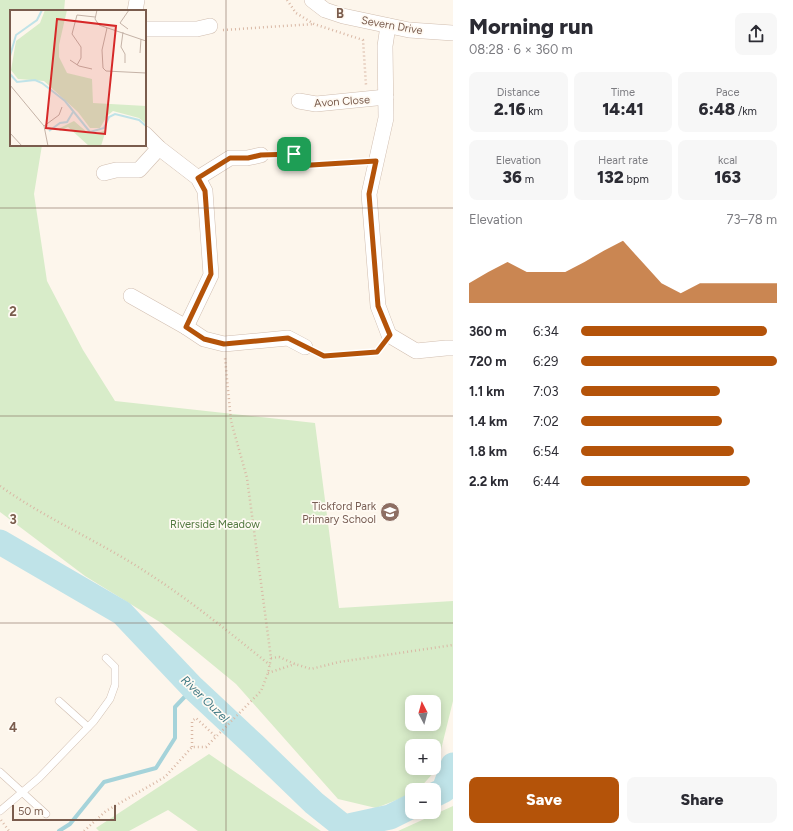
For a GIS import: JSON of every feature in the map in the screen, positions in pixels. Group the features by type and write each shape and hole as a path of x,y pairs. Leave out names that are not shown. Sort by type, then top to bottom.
{"street":[{"path":"135,10 137,0"},
{"name":"Severn Drive","path":"312,0 325,10 343,16 408,30 453,33"},
{"path":"146,29 197,29 210,26"},
{"name":"Avon Close","path":"388,26 385,46 386,118 369,194 378,306 390,335"},
{"name":"Avon Close","path":"299,101 316,104 386,97"},
{"path":"146,135 159,148 198,178 205,191 211,274 186,327"},
{"path":"104,173 116,170 139,170 159,148"},
{"path":"198,178 230,158 248,158 261,155"},
{"path":"131,296 186,327 204,339 224,344 288,338 305,347"},
{"path":"390,335 416,351 453,348"}],"lane":[{"path":"0,811 39,778 88,728 110,699 114,685 115,667 106,658"},
{"path":"59,701 88,728"},
{"path":"0,772 46,814"}],"path":[{"path":"287,0 296,13 314,24 363,40 367,100"},
{"path":"210,26 217,30 314,24"},
{"path":"261,155 294,154 295,166 376,161"},
{"path":"305,347 324,356 377,352 390,335"},
{"path":"192,747 206,747 255,698 261,691 271,658 247,478 231,421 224,344"},
{"path":"0,486 50,518 108,549 146,572 208,616 270,665"},
{"path":"271,658 279,658 311,669 339,662 453,645"},
{"path":"268,672 295,664"},
{"path":"84,831 106,811 165,778 192,747 192,721 196,718 216,737"},
{"path":"0,819 9,831"}],"green space":[{"name":"Riverside Meadow","path":"0,0 65,0 64,10 10,10 10,146 42,146 34,194 47,281 83,350 115,401 315,423 339,608 453,601 453,701 441,750 441,739 405,739 405,775 432,775 424,783 405,783 405,797 376,808 338,799 236,684 163,624 85,576 0,512"},
{"path":"209,754 321,831 198,831 168,810 129,831 99,831 96,828"},
{"path":"453,806 453,831 398,831 424,819 441,819 441,811"}],"waterway":[{"name":"River Ouzel","path":"0,542 122,613 193,688 314,803 344,827 390,817 405,810"},
{"path":"59,831 70,824 104,782 156,768 175,738 175,707 193,688"},
{"name":"River Ouzel","path":"441,792 444,790 453,765"}],"place":[{"name":"Tickford Park Primary School","path":"390,512"}],"route":[{"path":"294,154 295,166 376,161 369,194 378,306 390,335 377,352 324,356 288,338 224,344 204,339 186,327 211,274 205,191 198,178 230,158 294,154"}]}
